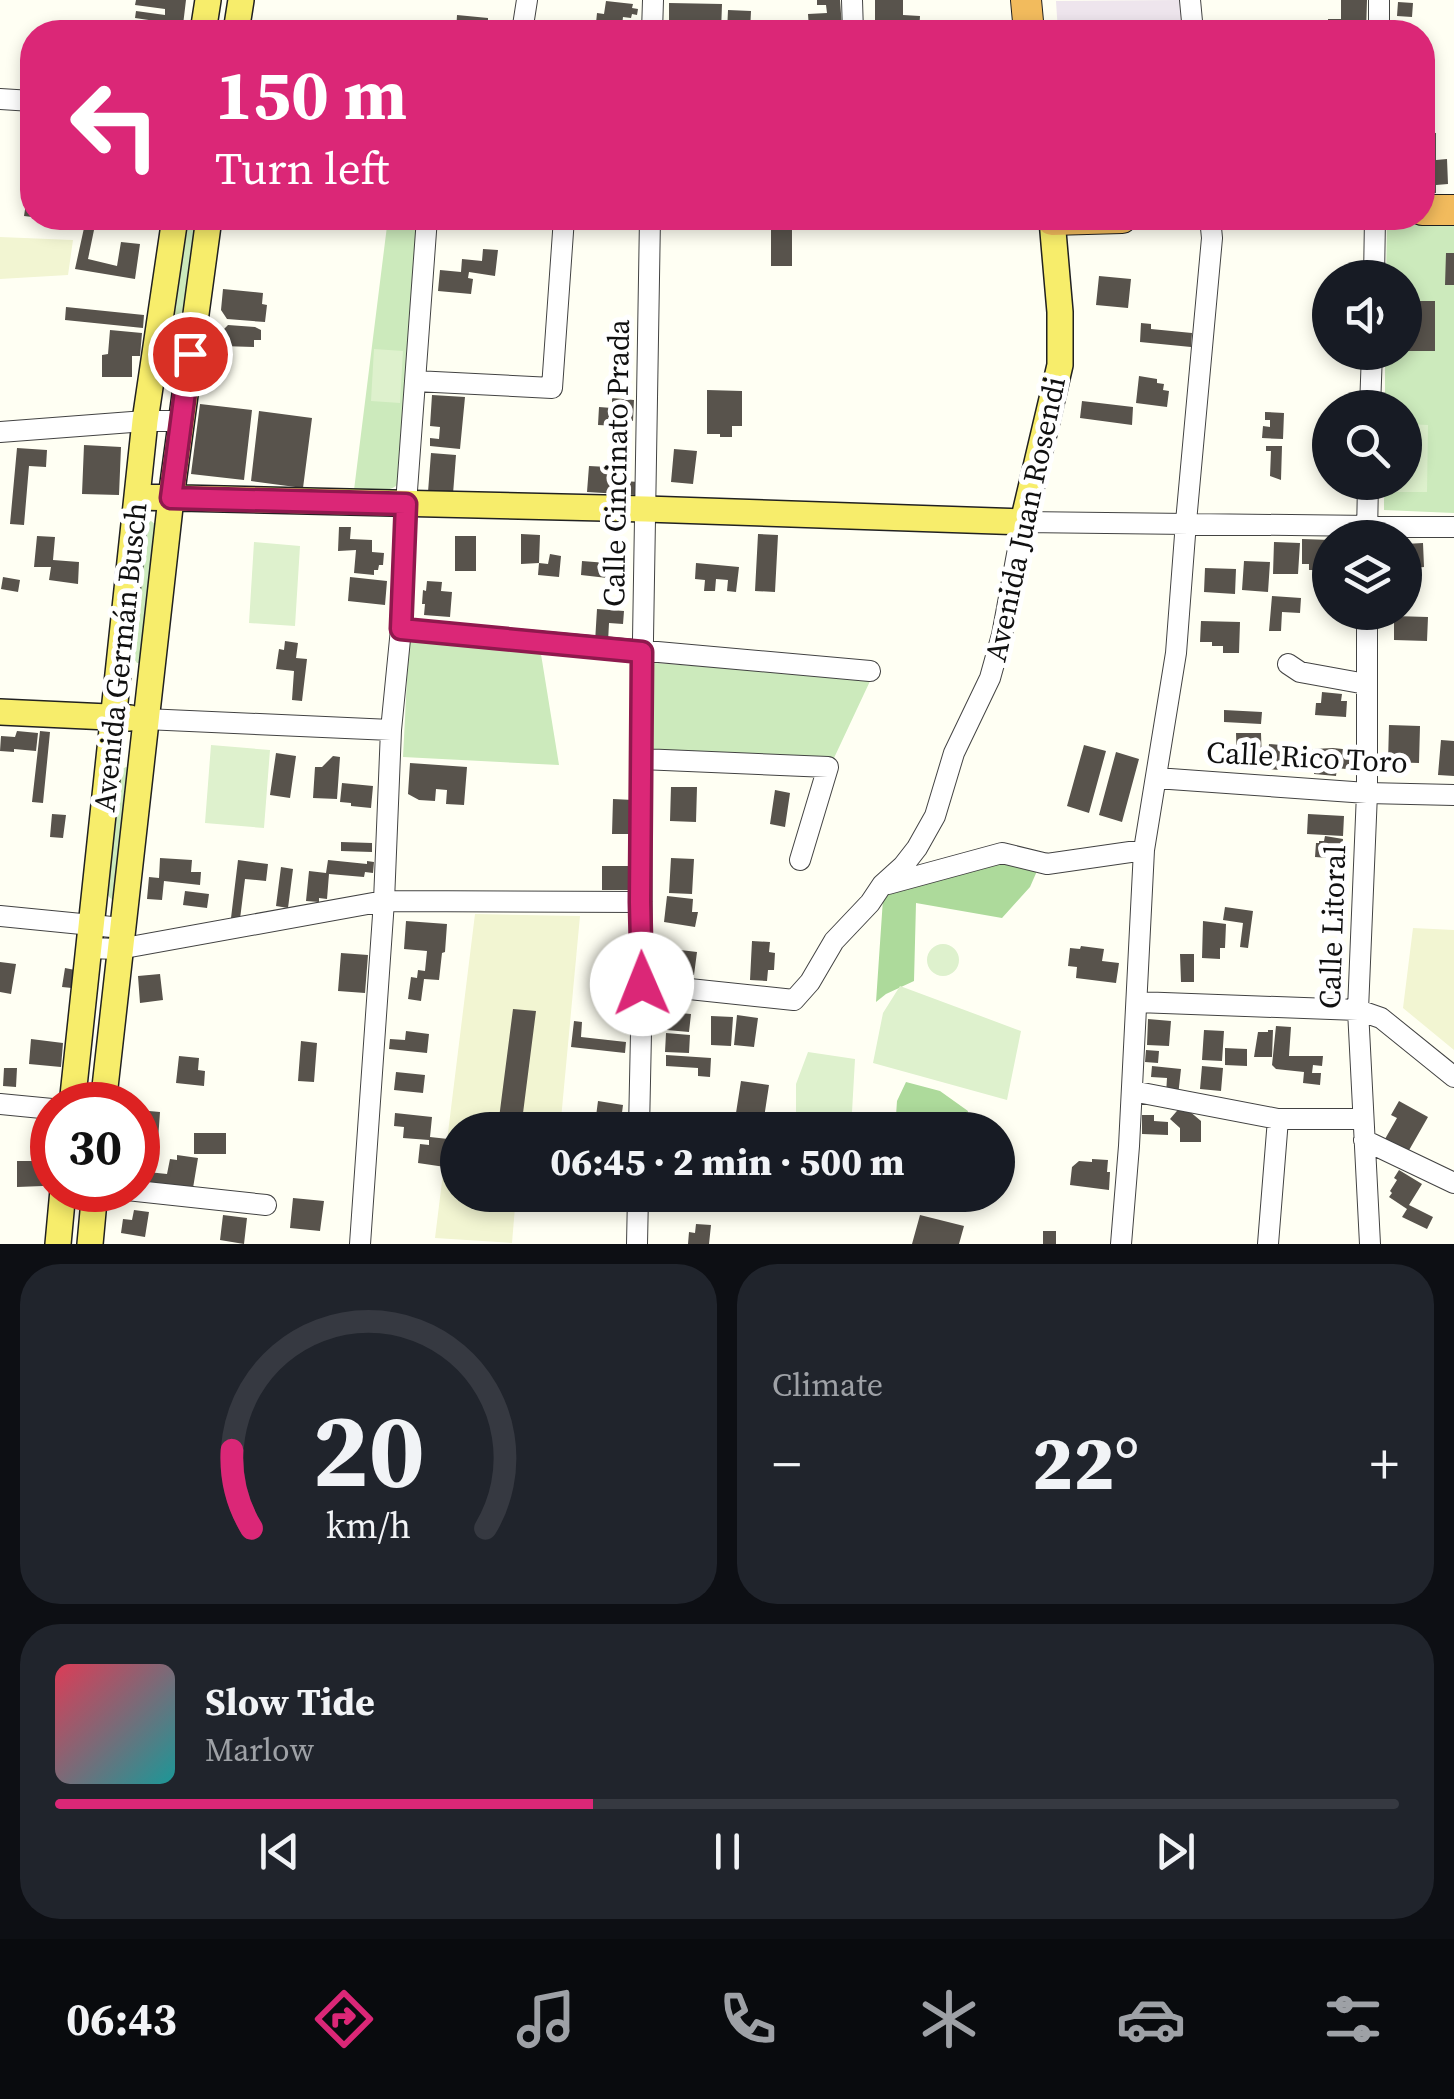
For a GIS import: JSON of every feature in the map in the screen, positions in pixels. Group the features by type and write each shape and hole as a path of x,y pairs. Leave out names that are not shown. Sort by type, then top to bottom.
{"main road":[{"name":"Avenida Germán Busch","path":"74,1082 144,421 173,230"},
{"name":"Avenida Germán Busch","path":"105,1082 180,422 208,230"},
{"name":"Avenida Juan Rosendi","path":"1022,522 1060,365 1053,230"},
{"path":"138,496 1022,522"},
{"path":"0,712 145,719"},
{"path":"58,1244 62,1212"},
{"path":"90,1244 93,1212"}],"street":[{"path":"360,1244 425,230"},
{"path":"415,381 552,388 563,230"},
{"name":"Calle Cincinato Prada","path":"639,1112 650,230"},
{"path":"1121,1244 1144,850 1176,653 1211,230"},
{"path":"1374,260 1375,230"},
{"path":"0,432 180,422"},
{"path":"1022,522 1186,522 1312,529"},
{"name":"Avenida Juan Rosendi","path":"642,984 794,1000 810,982 834,941 903,866 935,816 954,753 990,678 1002,635 1022,522"},
{"path":"1422,529 1454,527"},
{"path":"401,629 870,672"},
{"name":"Calle Litoral","path":"1367,630 1367,793 1358,1010 1370,1244"},
{"path":"1288,664 1300,672 1366,684"},
{"path":"145,719 391,730"},
{"path":"641,759 828,767 800,860"},
{"name":"Calle Rico Toro","path":"1156,778 1454,795"},
{"path":"882,885 1002,853 1048,864 1144,850"},
{"path":"0,916 89,936 121,938 384,901 640,902"},
{"path":"1137,1002 1358,1010 1381,1018 1454,1077"},
{"path":"1132,1091 1278,1120 1364,1130 1454,1183"},
{"path":"0,1104 30,1106"},
{"path":"1268,1244 1278,1120"},
{"path":"160,1193 266,1205"},
{"path":"637,1244 638,1212"}],"shaded area":[{"path":"1181,0 1183,20 1057,20 1056,1"}],"green space":[{"path":"1435,224 1454,224 1454,513 1384,510 1384,500 1422,500 1422,390 1385,390 1385,370 1422,370 1422,260 1386,260 1387,230 1435,230"},
{"path":"185,230 198,230 175,381 168,387 163,382"},
{"path":"386,230 421,230 401,481 386,490 354,490"},
{"path":"0,237 73,240 68,275 0,279"},
{"path":"374,349 403,351 400,403 371,401"},
{"path":"1422,425 1428,425 1427,492 1422,492"},
{"path":"151,521 156,525 137,663 132,656 145,524"},
{"path":"254,542 300,546 295,626 249,623"},
{"path":"409,639 540,648 559,765 403,757"},
{"path":"654,663 871,679 834,758 653,750"},
{"path":"211,745 270,750 264,828 205,823"},
{"path":"129,768 112,900 106,893 120,770"},
{"path":"980,855 1037,871 1030,887 1002,918 916,903 914,981 876,1002 883,899 911,868"},
{"path":"475,914 580,916 562,1112 451,1112"},
{"path":"1413,928 1454,930 1454,1050 1403,1008"},
{"path":"943,944 954,949 959,960 954,971 943,976 932,971 927,960 932,949"},
{"path":"900,986 1021,1031 1007,1100 873,1063 883,1013"},
{"path":"808,1052 855,1059 852,1112 796,1112 796,1084"},
{"path":"906,1082 940,1091 968,1112 896,1112"},
{"path":"440,1198 440,1212 515,1212 512,1243 435,1238"}],"building":[{"path":"136,0 186,0 184,20 135,18 136,11 165,15 165,9 135,5"},
{"path":"817,0 840,0 841,20 808,20 808,14 827,13 826,5 817,5"},
{"path":"875,0 903,0 903,15 920,16 920,20 875,20"},
{"path":"1341,0 1367,0 1366,20 1328,20 1341,19"},
{"path":"606,1 633,4 632,8 638,9 631,18 596,20 597,13 604,14"},
{"path":"1398,2 1413,3 1412,17 1397,16"},
{"path":"669,3 722,4 721,20 669,20"},
{"path":"728,10 751,11 751,20 728,20"},
{"path":"457,15 488,18 488,20 457,20"},
{"path":"1435,133 1436,160 1447,159 1448,184 1436,185 1436,193"},
{"path":"84,230 94,230 88,259 117,266 121,242 140,244 135,279 75,269"},
{"path":"771,230 792,230 792,266 771,266"},
{"path":"483,249 498,250 495,276 469,272 468,278 473,279 471,294 438,291 440,270 461,272 462,259 482,261"},
{"path":"1446,253 1454,253 1454,285 1445,285"},
{"path":"1099,276 1131,279 1128,308 1096,305"},
{"path":"223,289 263,293 262,304 267,305 265,322 227,319 221,310"},
{"path":"1422,301 1435,301 1435,351 1422,351"},
{"path":"66,307 144,315 143,328 65,320"},
{"path":"1141,323 1151,324 1151,329 1192,333 1191,347 1140,342"},
{"path":"228,325 255,327 261,330 261,340 254,340 254,347 221,346 221,332"},
{"path":"110,330 142,333 140,356 132,356 132,377 102,377 102,355 108,354"},
{"path":"1139,376 1164,384 1163,390 1169,391 1167,407 1136,403"},
{"path":"707,390 742,391 742,426 732,426 732,437 707,434"},
{"path":"432,395 465,397 460,449 430,446 430,438 439,439 440,427 430,426"},
{"path":"612,398 634,400 633,421 617,420 617,426 598,425 599,407 612,408"},
{"path":"1082,401 1133,407 1132,425 1080,418"},
{"path":"200,404 252,410 244,480 191,474"},
{"path":"259,411 312,418 303,488 251,481"},
{"path":"1265,412 1284,413 1283,439 1262,438 1263,426 1270,427"},
{"path":"84,445 121,447 119,495 82,494"},
{"path":"1266,446 1282,446 1281,480 1270,476 1271,451 1266,451"},
{"path":"17,448 47,450 46,467 29,466 24,525 10,524"},
{"path":"674,449 697,451 693,484 671,482"},
{"path":"431,453 456,455 453,494 428,492"},
{"path":"589,466 626,468 625,481 638,482 637,495 587,492"},
{"path":"339,527 351,527 350,539 372,540 372,552 384,553 383,565 374,570 374,575 354,573 356,550 338,551"},
{"path":"521,534 540,535 539,563 521,564"},
{"path":"758,534 778,535 775,592 755,591"},
{"path":"37,536 55,537 53,560 79,562 78,584 49,580 51,567 34,567"},
{"path":"455,536 476,536 476,571 455,571"},
{"path":"1302,539 1312,539 1312,570 1309,564 1302,564"},
{"path":"1274,542 1300,543 1298,574 1273,574"},
{"path":"550,554 561,556 559,577 538,575 539,563 548,564"},
{"path":"582,561 619,564 616,579 581,575"},
{"path":"1244,561 1270,562 1268,592 1242,590"},
{"path":"696,563 739,567 736,592 727,591 728,580 716,579 715,591 704,591 705,580 695,579"},
{"path":"1205,568 1236,569 1235,594 1204,592"},
{"path":"3,577 20,580 18,592 1,589"},
{"path":"350,577 387,581 385,605 348,601"},
{"path":"427,581 442,582 441,591 452,592 450,617 424,615 423,590 426,591"},
{"path":"1272,596 1301,598 1300,613 1282,612 1281,631 1269,631"},
{"path":"597,609 624,611 623,624 609,623 608,642 595,642"},
{"path":"1422,617 1428,617 1427,641 1394,640 1394,630 1422,630"},
{"path":"1201,621 1240,622 1239,653 1223,653 1223,646 1200,642"},
{"path":"285,641 298,643 296,658 307,659 302,701 292,700 294,671 276,669 279,649 284,650"},
{"path":"1322,692 1342,694 1341,701 1347,701 1346,717 1315,715"},
{"path":"1224,710 1262,712 1261,724 1224,722"},
{"path":"1389,725 1420,726 1419,763 1388,762"},
{"path":"17,731 38,733 36,751 0,751 1,736 15,737"},
{"path":"40,731 50,732 43,803 32,802"},
{"path":"1236,733 1261,733 1262,764 1237,764"},
{"path":"1441,740 1454,741 1454,776 1438,775"},
{"path":"1269,744 1281,745 1281,752 1295,752 1294,771 1267,769"},
{"path":"1084,745 1106,751 1089,813 1067,806"},
{"path":"1352,750 1351,765 1337,768 1336,776 1314,774 1315,768 1307,768 1308,752"},
{"path":"1116,752 1139,759 1122,822 1099,815"},
{"path":"276,753 296,756 290,798 270,795"},
{"path":"333,756 340,757 337,799 313,798 315,767 322,767"},
{"path":"410,763 467,767 464,805 446,804 447,790 436,789 435,801 419,800 408,794"},
{"path":"342,783 373,786 371,808 340,802"},
{"path":"671,787 697,787 696,822 670,821"},
{"path":"775,790 790,793 785,827 770,824"},
{"path":"613,799 633,800 633,834 612,834"},
{"path":"52,814 66,815 63,838 50,837"},
{"path":"1308,814 1344,816 1343,836 1307,834"},
{"path":"1325,836 1343,839 1341,859 1315,857 1316,843 1324,841"},
{"path":"341,842 372,843 372,852 341,851"},
{"path":"160,858 192,860 191,872 201,872 200,885 164,881 162,900 147,899 149,877 159,878"},
{"path":"671,858 694,859 692,894 669,893"},
{"path":"238,860 268,864 266,881 245,879 240,919 231,918"},
{"path":"328,860 374,862 373,873 365,872 364,877 329,874 327,899 306,901 309,871 326,873"},
{"path":"602,866 632,866 632,890 602,890"},
{"path":"281,867 293,869 288,908 276,906"},
{"path":"185,891 209,894 207,908 183,905"},
{"path":"667,896 693,899 692,912 698,912 695,927 664,922"},
{"path":"1225,907 1253,911 1248,948 1240,947 1243,923 1223,920"},
{"path":"406,921 447,924 439,980 424,979 421,1001 408,999 411,977 417,978 418,970 425,971 427,951 404,949"},
{"path":"1203,921 1226,924 1225,948 1220,948 1220,959 1202,958"},
{"path":"752,941 770,942 769,952 775,953 774,970 768,970 767,981 750,980"},
{"path":"664,948 697,952 694,975 661,970"},
{"path":"1070,948 1104,949 1102,961 1119,963 1116,983 1076,978 1077,967 1068,966"},
{"path":"341,953 368,955 365,993 338,991"},
{"path":"1180,954 1194,954 1194,982 1181,982"},
{"path":"0,962 16,964 11,994 0,992"},
{"path":"65,968 75,970 72,988 62,987"},
{"path":"160,974 163,1000 140,1003 138,976"},
{"path":"513,1009 536,1011 523,1112 500,1112"},
{"path":"669,1012 691,1014 689,1032 667,1030"},
{"path":"737,1015 758,1018 754,1047 734,1045"},
{"path":"711,1016 733,1017 731,1046 711,1045"},
{"path":"1148,1019 1171,1021 1169,1046 1147,1045"},
{"path":"574,1021 582,1022 581,1037 626,1042 625,1053 571,1047"},
{"path":"1276,1026 1291,1027 1289,1056 1323,1056 1322,1066 1313,1065 1312,1073 1321,1073 1320,1085 1303,1083 1304,1072 1276,1069 1272,1065"},
{"path":"1204,1030 1224,1031 1222,1061 1202,1060"},
{"path":"1273,1030 1272,1057 1254,1057 1258,1032"},
{"path":"406,1031 429,1034 427,1053 389,1049 390,1039 405,1040"},
{"path":"666,1033 690,1035 689,1053 665,1052"},
{"path":"31,1039 63,1043 61,1067 29,1064"},
{"path":"301,1041 317,1043 314,1082 298,1081"},
{"path":"1225,1048 1247,1049 1247,1066 1225,1065"},
{"path":"1146,1050 1159,1051 1158,1063 1145,1062"},
{"path":"666,1055 711,1058 710,1077 698,1076 698,1068 666,1066"},
{"path":"179,1056 199,1058 198,1070 205,1071 204,1086 176,1083"},
{"path":"1152,1066 1181,1069 1178,1096 1166,1094 1167,1078 1151,1077"},
{"path":"1202,1066 1223,1068 1221,1091 1200,1089"},
{"path":"4,1068 17,1068 16,1087 3,1086"},
{"path":"396,1072 425,1075 423,1093 394,1090"},
{"path":"741,1081 769,1085 765,1112 736,1112"},
{"path":"598,1101 623,1105 622,1112 597,1112"},
{"path":"1399,1101 1428,1117 1408,1152 1385,1139 1397,1118 1391,1115"},
{"path":"1182,1105 1201,1121 1201,1142 1180,1142 1180,1128 1170,1119"},
{"path":"395,1113 432,1117 430,1137 440,1138 440,1166 418,1163 420,1144 429,1145 429,1140 403,1138 404,1127 394,1126"},
{"path":"1142,1115 1154,1115 1154,1121 1168,1122 1168,1135 1142,1134"},
{"path":"194,1133 226,1133 226,1154 194,1154"},
{"path":"177,1155 198,1158 193,1188 160,1189 160,1173 167,1174 170,1159 177,1160"},
{"path":"1092,1159 1108,1160 1109,1190 1070,1185 1072,1167"},
{"path":"17,1161 30,1161 30,1186 17,1187"},
{"path":"1399,1170 1422,1184 1409,1205 1433,1217 1427,1229 1402,1217 1407,1209 1389,1197"},
{"path":"293,1198 324,1201 320,1231 290,1228"},
{"path":"134,1212 149,1212 145,1237 121,1233 123,1219 132,1220"},
{"path":"223,1215 247,1218 244,1244 220,1240"},
{"path":"920,1215 964,1226 959,1244 912,1244"},
{"path":"696,1224 711,1225 709,1244 688,1244 689,1232 695,1233"},
{"path":"1043,1231 1056,1231 1056,1244 1043,1244"}],"route":[{"path":"190,354 171,498 406,504 401,629 642,652 642,984"}]}
